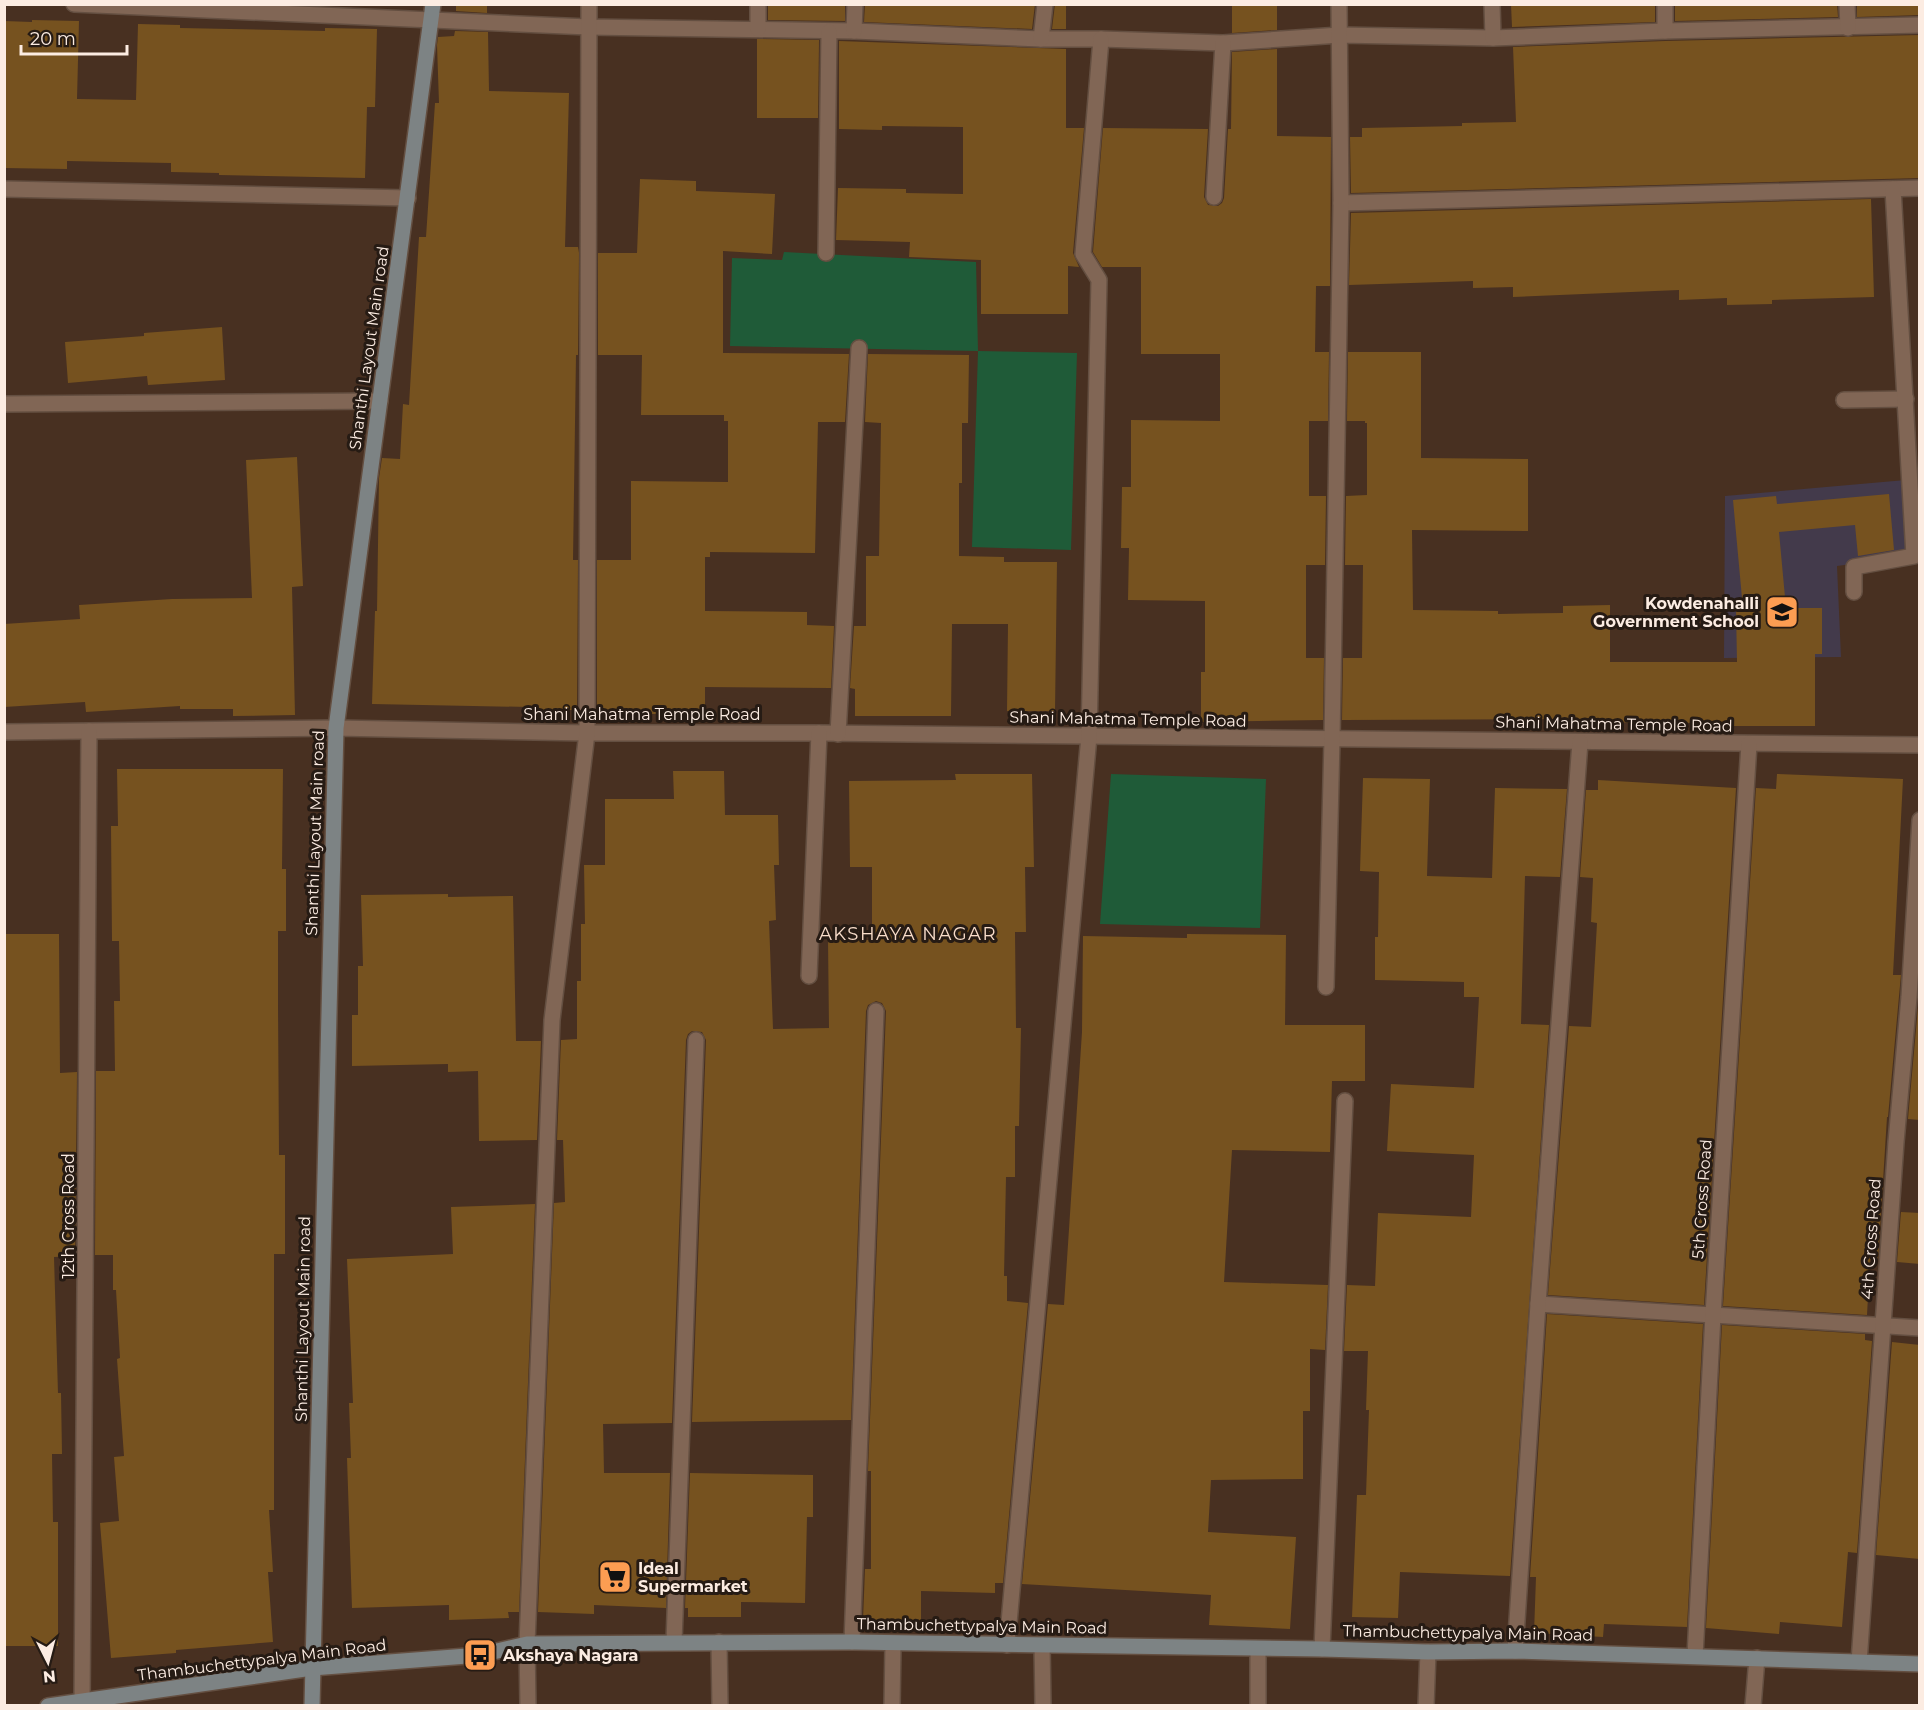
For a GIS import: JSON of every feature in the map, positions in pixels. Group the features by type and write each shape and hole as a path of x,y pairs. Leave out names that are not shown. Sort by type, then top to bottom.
{"main road":[{"name":"Shanthi Layout Main road","path":"312,1706 336,728 433,4"},
{"name":"Thambuchettypalya Main Road","path":"48,1706 82,1703 312,1668 480,1655 527,1644 852,1642 1258,1649 1322,1648 1428,1652 1515,1651 1920,1664"}],"street":[{"path":"74,4 588,27 854,31 1041,39 1223,43 1340,35 1493,38 1920,25"},
{"path":"528,1706 527,1644 552,1020 588,733 589,4"},
{"path":"758,4 758,29"},
{"path":"854,31 855,4"},
{"path":"1041,39 1045,4"},
{"path":"1326,987 1341,203 1339,4"},
{"path":"1492,4 1493,38"},
{"path":"1665,4 1665,31"},
{"path":"1847,4 1848,28"},
{"path":"826,253 829,32"},
{"path":"1007,1645 1089,736 1099,280 1083,254 1101,39"},
{"path":"1214,197 1223,43"},
{"path":"1341,203 1920,188"},
{"path":"4,189 408,198"},
{"path":"1854,592 1854,567 1914,556 1893,189"},
{"path":"838,734 859,348"},
{"path":"1844,400 1905,399"},
{"path":"4,404 380,401"},
{"name":"Shani Mahatma Temple Road","path":"4,732 336,728 588,733 819,733 1920,745"},
{"name":"12th Cross Road","path":"82,1703 89,731"},
{"path":"809,976 819,733"},
{"path":"1515,1651 1538,1304 1580,742"},
{"name":"5th Cross Road","path":"1695,1656 1713,1315 1749,744"},
{"name":"4th Cross Road","path":"1859,1662 1883,1326 1914,997 1920,820"},
{"path":"852,1642 876,1011"},
{"path":"674,1642 696,1040"},
{"path":"1322,1648 1345,1101"},
{"path":"1538,1304 1920,1328"},
{"path":"719,1642 720,1706"},
{"path":"892,1706 893,1644"},
{"path":"1042,1645 1044,1706"},
{"path":"1258,1649 1258,1706"},
{"path":"1426,1706 1428,1652"},
{"path":"1753,1706 1757,1658"}],"shaded area":[{"name":"Kowdenahalli Government School","path":"1917,479 1919,555 1837,566 1841,657 1724,658 1725,496"}],"green space":[{"path":"784,252 976,262 978,351 730,346 732,258 782,260"},
{"path":"978,351 1077,353 1071,550 972,547"},
{"path":"1111,774 1266,779 1260,928 1100,924"}],"building":[{"path":"456,4 487,4 487,13 456,11"},
{"path":"768,4 845,4 845,21 768,20"},
{"path":"865,4 1035,4 1032,29 864,22"},
{"path":"1055,4 1066,4 1066,29 1052,29"},
{"path":"1232,4 1277,4 1277,30 1232,33"},
{"path":"1511,4 1655,4 1655,22 1512,27"},
{"path":"1675,4 1837,4 1838,17 1675,21"},
{"path":"1857,4 1920,4 1920,15 1857,17"},
{"path":"32,20 79,21 77,99 136,100 138,24 180,25 180,28 325,31 325,28 377,29 375,107 367,107 365,178 171,172 171,163 67,161 67,169 4,168 4,21 32,22"},
{"path":"455,31 488,32 489,91 569,93 565,247 578,247 579,253 573,560 578,560 577,710 372,704 375,611 377,611 379,478 382,458 400,459 403,404 409,405 419,237 426,237 435,103 439,103 438,37 454,36"},
{"path":"1920,35 1920,178 1351,193 1350,137 1362,137 1362,128 1462,126 1462,123 1516,122 1513,47"},
{"path":"757,39 819,40 818,118 757,118"},
{"path":"839,41 1066,49 1066,128 1084,128 1073,253 1079,267 1068,266 1068,314 981,314 981,260 909,257 910,242 836,240 838,188 906,189 906,193 963,194 963,127 882,126 882,130 839,129"},
{"path":"1277,49 1277,136 1331,137 1330,286 1316,286 1315,352 1329,352 1328,421 1309,421 1309,496 1326,496 1325,565 1306,565 1306,658 1324,658 1323,720 1201,722 1201,672 1205,672 1205,601 1128,600 1129,548 1121,548 1122,487 1131,487 1131,420 1220,421 1220,354 1141,354 1141,267 1102,267 1093,252 1103,128 1208,129 1204,197 1208,205 1218,206 1224,198 1228,129 1231,129 1232,52"},
{"path":"640,179 696,181 696,191 775,194 772,254 723,251 723,353 849,354 845,422 818,422 815,553 710,552 710,557 705,557 705,611 807,612 807,625 834,626 831,688 705,687 705,714 610,714 610,710 597,710 597,560 631,560 631,481 728,482 728,421 724,421 724,415 641,415 642,355 598,355 598,253 637,253"},
{"path":"1871,199 1874,297 1772,300 1772,304 1727,305 1727,298 1679,300 1679,290 1513,297 1513,287 1473,288 1473,281 1349,285 1351,213"},
{"path":"222,327 225,380 148,385 147,376 68,383 65,342"},
{"path":"1348,352 1421,352 1421,458 1528,459 1528,531 1412,530 1413,610 1498,611 1498,614 1563,613 1563,606 1610,605 1610,662 1737,662 1736,609 1743,609 1733,500 1776,496 1777,504 1889,494 1894,550 1858,556 1855,525 1779,532 1786,608 1822,608 1822,654 1815,654 1815,726 1704,726 1704,723 1564,722 1564,719 1342,720 1343,658 1362,658 1363,565 1345,565 1346,496 1367,495 1367,423 1347,421"},
{"path":"868,354 969,355 968,423 962,423 962,483 959,483 959,556 1004,557 1004,562 1057,562 1055,711 1007,711 1008,624 952,624 951,716 855,716 855,689 850,688 854,626 866,626 866,556 879,556 881,423 865,422"},
{"path":"297,457 303,586 292,587 295,715 233,716 233,709 180,709 180,706 86,712 85,702 4,707 4,624 80,619 79,605 172,599 252,598 246,460"},
{"path":"117,769 283,769 282,869 286,869 286,931 278,931 278,1004 279,1155 285,1155 285,1254 274,1254 274,1510 269,1510 273,1572 268,1572 273,1642 111,1658 100,1523 119,1521 114,1457 124,1456 117,1359 120,1358 116,1290 113,1290 113,1255 95,1255 96,1071 115,1071 114,1001 120,1001 119,941 112,941 111,826 118,826"},
{"path":"673,771 724,771 725,815 778,815 779,865 774,865 776,920 769,921 773,1029 829,1028 828,940 872,940 872,867 850,867 849,781 956,780 955,774 1032,774 1034,867 1025,867 1026,932 1015,932 1016,1028 1021,1028 1019,1126 1015,1126 1015,1177 1006,1177 1004,1276 1007,1276 1007,1301 1028,1303 1003,1583 995,1583 995,1593 921,1591 921,1621 863,1620 865,1569 871,1569 871,1471 868,1471 886,1011 882,1003 876,1001 868,1005 866,1011 851,1420 692,1422 706,1040 702,1032 692,1031 686,1040 672,1423 603,1424 604,1473 670,1473 666,1608 594,1605 594,1614 538,1612 554,1203 565,1202 563,1140 557,1140 561,1040 577,1039 577,981 581,981 581,924 585,924 584,865 605,865 605,799 674,799"},
{"path":"1777,774 1903,779 1893,975 1901,975 1887,1117 1878,1261 1870,1260 1867,1315 1723,1306 1756,788 1776,789"},
{"path":"1363,778 1430,779 1427,876 1492,878 1495,788 1567,789 1560,877 1525,876 1521,1024 1549,1025 1510,1576 1400,1572 1398,1618 1352,1617 1357,1495 1366,1495 1369,1410 1366,1410 1368,1351 1344,1351 1347,1285 1375,1286 1378,1213 1471,1217 1474,1155 1387,1151 1391,1084 1474,1088 1479,997 1464,997 1464,982 1375,980 1379,872 1360,871"},
{"path":"1598,780 1736,788 1704,1305 1548,1295 1569,1026 1591,1027 1597,923 1591,922 1593,878 1580,877 1586,790 1598,790"},
{"path":"448,894 448,897 513,896 516,1041 541,1041 537,1140 479,1141 478,1071 448,1072 448,1064 352,1066 352,1015 358,1015 358,966 363,966 361,895"},
{"path":"4,934 59,934 60,1073 77,1072 75,1256 54,1257 62,1454 52,1454 53,1522 58,1522 58,1646 6,1646"},
{"path":"1187,934 1286,935 1285,1025 1365,1025 1365,1081 1332,1081 1330,1152 1232,1150 1224,1282 1328,1285 1325,1350 1310,1349 1310,1411 1303,1411 1303,1479 1211,1480 1208,1532 1296,1537 1290,1629 1209,1625 1211,1595 1022,1584 1048,1304 1064,1305 1082,1032 1083,936 1187,938"},
{"path":"1920,985 1920,1120 1908,1119"},
{"path":"535,1204 519,1612 508,1612 509,1618 449,1620 449,1605 352,1608 347,1458 351,1458 349,1403 353,1403 347,1259 453,1254 451,1207"},
{"path":"1901,1212 1920,1213 1920,1264 1897,1262"},
{"path":"1547,1314 1703,1324 1687,1627 1604,1624 1603,1637 1534,1633 1536,1577 1530,1577"},
{"path":"1722,1325 1865,1334 1865,1340 1872,1341 1857,1553 1848,1552 1842,1627 1780,1622 1779,1634 1706,1628"},
{"path":"1892,1342 1920,1345 1920,1559 1876,1555"},
{"path":"690,1473 813,1475 813,1517 807,1517 805,1603 741,1602 741,1617 688,1617 688,1608 685,1608"}],"place":[{"name":"Kowdenahalli Government School","path":"1782,612"},
{"name":"Ideal Supermarket","path":"615,1577"},
{"name":"Akshaya Nagara","path":"480,1655"}],"district":[{"name":"AKSHAYA NAGAR","path":"908,934"}]}
